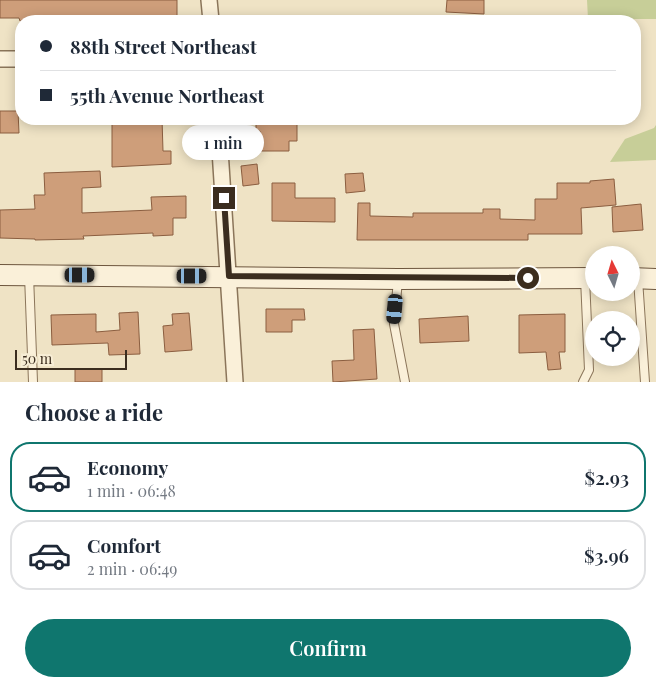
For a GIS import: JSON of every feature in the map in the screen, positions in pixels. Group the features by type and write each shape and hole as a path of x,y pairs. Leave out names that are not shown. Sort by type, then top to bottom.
{"main road":[{"path":"0,275 398,279 585,278"}],"street":[{"path":"209,0 210,15"},
{"path":"0,59 15,59"},
{"path":"218,125 235,382"}],"lane":[{"path":"29,275 33,382"},
{"path":"398,279 394,324 405,382"},
{"path":"642,279 645,382"},
{"path":"583,382 589,370 589,301"}],"green space":[{"path":"587,0 656,0 656,19 641,19 641,15 588,15"},
{"path":"656,125 656,160 610,162 625,139 654,128"}],"building":[{"path":"0,0 177,0 177,15 15,15 15,18 0,18"},
{"path":"447,0 484,0 484,14 446,12"},
{"path":"0,111 15,111 15,125 19,125 19,133 0,133"},
{"path":"112,125 162,125 163,151 171,151 171,164 112,167"},
{"path":"256,125 297,125 297,141 289,141 289,151 260,151 260,131 256,131"},
{"path":"257,164 259,184 243,186 241,166"},
{"path":"100,171 101,187 82,188 82,213 152,210 151,197 186,196 186,218 173,218 173,235 153,236 153,233 83,236 84,239 35,240 0,238 0,210 35,209 34,195 45,195 44,173"},
{"path":"363,173 365,191 346,193 345,174"},
{"path":"614,179 616,205 581,208 582,234 528,234 528,240 357,240 358,203 370,203 370,216 413,217 413,213 483,213 483,209 500,209 500,219 535,220 535,199 557,199 557,183 590,183 590,181"},
{"path":"272,183 295,183 295,198 335,198 335,222 272,221"},
{"path":"641,204 643,230 613,232 612,207"},
{"path":"266,309 304,309 305,320 292,320 292,332 266,332"},
{"path":"138,312 140,354 109,355 108,343 52,345 51,315 96,314 96,332 120,330 119,313"},
{"path":"189,313 192,350 165,352 163,326 173,325 172,314"},
{"path":"565,314 565,352 559,352 561,369 548,370 546,352 519,353 519,315"},
{"path":"468,316 469,341 420,343 419,319"},
{"path":"374,329 377,379 333,382 332,361 354,360 353,330"},
{"path":"75,369 102,369 102,382 75,382"}],"route":[{"path":"224,198 229,276 398,279 528,278"}]}
